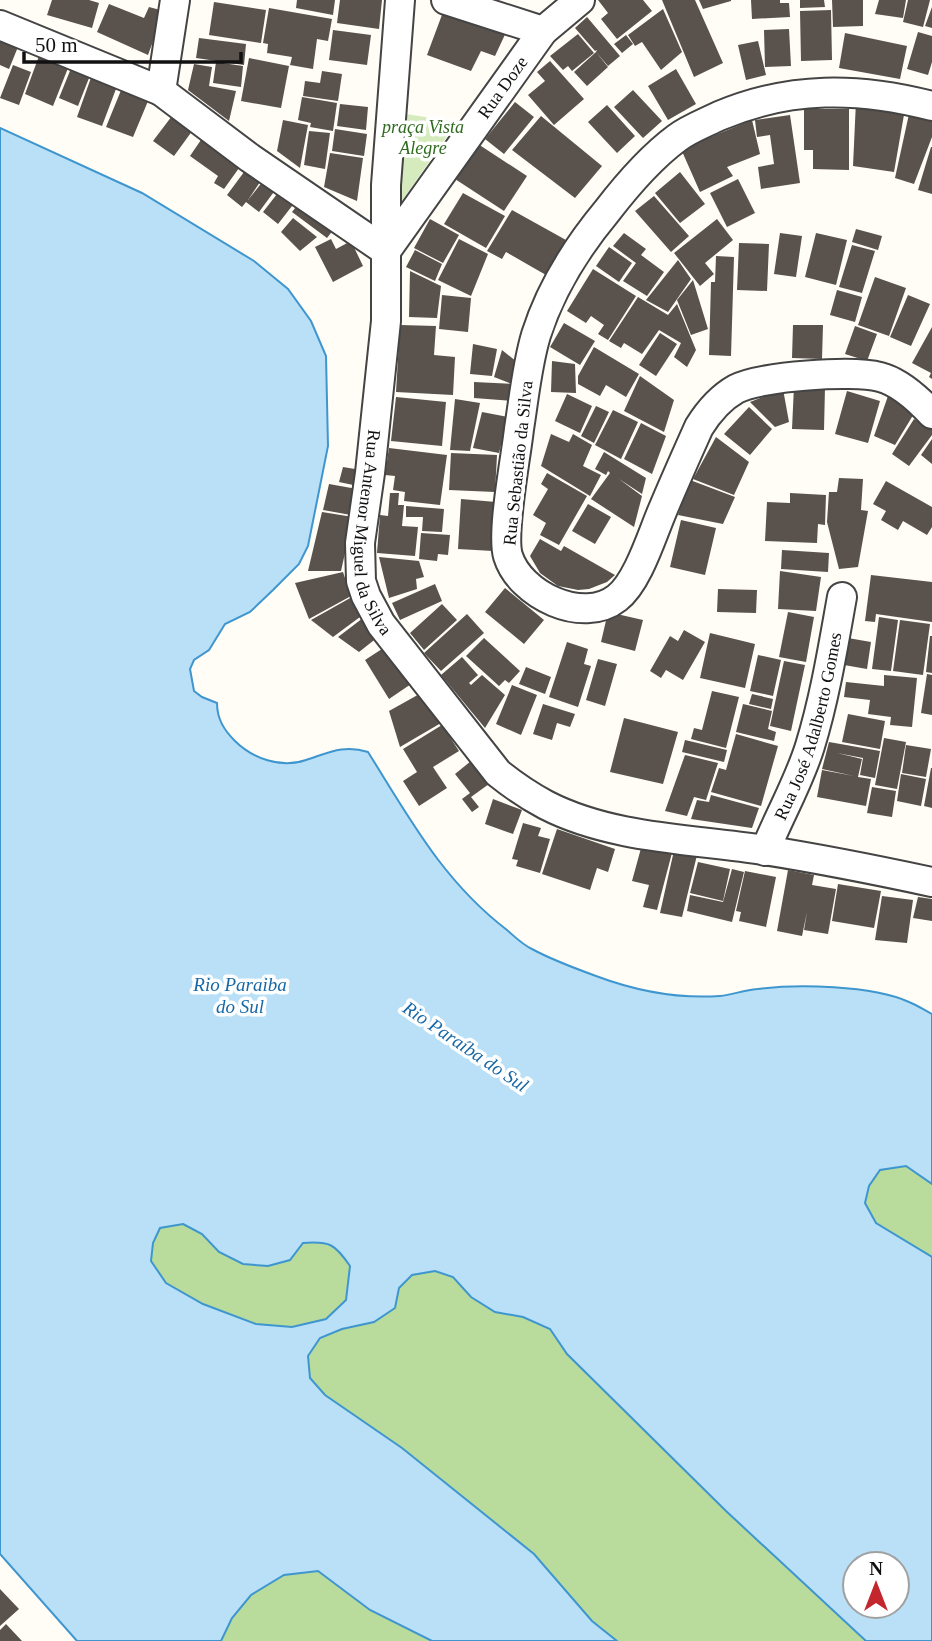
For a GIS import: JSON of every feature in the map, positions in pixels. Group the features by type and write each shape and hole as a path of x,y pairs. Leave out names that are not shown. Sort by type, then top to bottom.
{"street":[{"path":"161,91 175,0"},
{"name":"Rua Antenor Miguel da Silva","path":"400,0 387,172 386,321 370,473 359,544 361,580 374,612 498,773 547,806 569,815 628,831 765,850 932,882"},
{"path":"446,0 543,31"},
{"name":"Rua Doze","path":"386,251 543,31 580,0"},
{"path":"0,25 161,91 250,158 386,251"},
{"name":"Rua Sebastião da Silva","path":"932,106 872,93 796,94 760,100 703,123 678,137 636,177 594,227 573,260 535,338 523,401 510,500 506,541 508,556 516,572 533,590 562,606 595,608 618,598 638,569 699,426 724,396 755,381 807,376 878,376 905,390 932,414"},
{"name":"Rua José Adalberto Gomes","path":"765,850 810,748 827,684 842,597"}],"green space":[{"name":"praça Vista Alegre","path":"406,114 457,122 399,205"},
{"path":"906,1166 932,1184 932,1257 876,1223 865,1203 869,1186 880,1170"},
{"path":"183,1224 202,1234 219,1252 243,1264 268,1266 290,1260 303,1243 331,1246 350,1266 346,1300 326,1319 292,1327 256,1324 203,1304 166,1283 151,1261 153,1243 160,1228"},
{"path":"435,1271 453,1277 471,1297 495,1311 523,1317 550,1329 567,1354 726,1511 866,1641 617,1641 592,1621 534,1554 325,1395 309,1378 308,1356 320,1338 342,1329 399,1288 412,1274"},
{"path":"318,1571 370,1610 432,1641 221,1641 232,1618 251,1595 284,1575"}],"water":[{"name":"Rio Paraiba do Sul","path":"0,128 142,193 254,261 288,289 311,321 326,356 328,446 308,546 299,564 250,612 225,624 209,650 194,660 190,669 194,691 217,703 222,724 235,741 258,757 287,763 344,749 368,752 429,848 464,891 525,945 571,967 626,986 672,995 720,996 773,987 855,989 893,996 932,1014 932,1184 906,1166 880,1170 869,1186 865,1203 876,1223 932,1257 932,1641 866,1641 843,1620 911,1620 911,1550 841,1550 841,1618 726,1511 567,1354 550,1329 523,1317 495,1312 471,1297 453,1277 435,1271 412,1275 399,1288 395,1308 374,1322 342,1329 320,1338 308,1356 310,1378 325,1395 402,1448 534,1554 592,1621 617,1641 432,1641 370,1610 318,1571 284,1575 251,1595 232,1618 221,1641 77,1641 0,1554","holes":["183,1224 202,1234 219,1252 243,1264 268,1266 290,1260 303,1243 331,1246 350,1266 346,1300 326,1319 292,1327 256,1324 203,1304 166,1283 151,1261 153,1243 160,1228"]}],"building":[{"path":"52,0 89,0 99,3 92,28 47,15"},
{"path":"297,0 335,0 333,15 296,8"},
{"path":"340,0 382,0 379,29 337,23"},
{"path":"598,0 643,0 652,11 617,39 601,19 608,13"},
{"path":"662,0 695,0 723,63 694,77"},
{"path":"699,0 731,0 731,1 703,9"},
{"path":"751,0 780,0 780,3 789,3 790,17 752,19"},
{"path":"800,0 824,0 825,7 800,8"},
{"path":"832,0 863,0 863,26 833,27"},
{"path":"879,0 906,0 903,18 875,14"},
{"path":"908,0 930,0 923,27 903,22"},
{"path":"214,2 266,10 261,43 209,35"},
{"path":"109,4 144,18 149,7 164,11 148,55 97,32"},
{"path":"446,4 509,26 495,56 481,51 471,71 427,55"},
{"path":"932,7 932,28 925,26"},
{"path":"269,8 332,19 328,41 317,39 313,69 290,65 292,57 267,53 268,44 263,43"},
{"path":"663,9 682,52 661,70 642,42 635,46 628,35"},
{"path":"831,10 832,60 801,61 800,11"},
{"path":"587,17 620,56 608,66 597,50 595,51 575,28"},
{"path":"789,29 791,66 765,67 764,30"},
{"path":"333,30 371,35 367,65 329,60"},
{"path":"918,32 932,36 932,62 928,75 907,69"},
{"path":"845,33 907,46 900,79 839,68"},
{"path":"0,34 20,42 9,69 0,65"},
{"path":"578,34 594,53 572,71 568,66 563,70 550,56"},
{"path":"626,35 633,44 622,53 614,44"},
{"path":"199,38 246,44 244,65 196,58"},
{"path":"758,41 766,75 746,80 738,45"},
{"path":"596,52 608,67 587,86 574,72"},
{"path":"39,56 68,68 53,106 25,94"},
{"path":"249,58 289,66 281,108 241,101"},
{"path":"550,61 584,99 554,125 528,95 545,81 537,72"},
{"path":"216,62 243,66 241,87 213,83"},
{"path":"194,64 212,67 209,86 236,91 229,121 188,90"},
{"path":"13,65 31,72 19,105 0,98"},
{"path":"72,66 91,73 78,106 59,98"},
{"path":"676,69 696,104 668,120 648,86"},
{"path":"322,71 342,74 338,101 303,96 305,81 320,83"},
{"path":"93,72 119,81 102,126 77,117"},
{"path":"124,83 151,94 133,137 106,127"},
{"path":"633,90 662,121 643,138 614,107"},
{"path":"302,97 337,103 333,131 310,127 311,123 298,120"},
{"path":"856,101 905,109 894,172 853,166"},
{"path":"515,102 534,117 504,154 485,139"},
{"path":"340,104 368,107 366,130 337,126"},
{"path":"607,105 635,136 617,153 588,122"},
{"path":"178,108 198,123 174,156 153,141"},
{"path":"804,109 849,109 849,170 813,169 813,150 804,150"},
{"path":"909,114 932,120 932,137 914,184 895,178"},
{"path":"790,115 800,183 761,189 758,167 774,164 770,135 757,137 755,120"},
{"path":"541,116 602,166 575,198 512,150"},
{"path":"283,120 308,125 300,168 277,151"},
{"path":"752,120 760,154 727,167 733,176 700,192 681,149"},
{"path":"335,129 367,134 364,156 332,151"},
{"path":"309,131 330,133 325,169 304,165"},
{"path":"205,134 234,154 229,161 239,168 224,189 214,183 218,176 190,156"},
{"path":"478,144 527,176 504,211 455,179"},
{"path":"932,147 932,194 918,190"},
{"path":"330,153 363,158 357,201 324,187"},
{"path":"247,168 262,179 248,200 267,176 279,185 259,212 246,202 242,207 227,195"},
{"path":"680,172 705,204 680,223 655,193"},
{"path":"738,179 755,213 727,227 710,193"},
{"path":"284,185 299,197 278,224 263,212"},
{"path":"463,193 505,216 486,248 444,224"},
{"path":"654,196 689,236 671,252 635,211"},
{"path":"302,199 337,225 327,238 292,212"},
{"path":"512,210 566,240 546,275 506,252 502,259 487,251"},
{"path":"293,218 317,237 300,251 281,232"},
{"path":"430,219 459,235 443,263 414,248"},
{"path":"717,219 733,240 705,263 714,274 700,286 674,253"},
{"path":"856,229 882,236 878,250 852,242"},
{"path":"624,233 646,249 641,255 664,272 647,296 623,281 636,263 613,246"},
{"path":"780,233 802,236 796,277 774,274"},
{"path":"816,233 847,240 836,285 805,277"},
{"path":"331,239 336,249 351,241 363,266 333,282 315,247"},
{"path":"459,239 488,254 471,296 438,280"},
{"path":"739,243 769,244 767,291 737,290"},
{"path":"852,245 875,251 862,293 839,287"},
{"path":"609,247 632,263 619,282 596,266"},
{"path":"415,250 442,264 435,281 406,267"},
{"path":"716,256 734,257 731,356 709,355 711,282 715,282"},
{"path":"678,260 691,279 668,312 646,300"},
{"path":"593,269 636,296 608,340 598,334 604,325 591,316 586,323 567,311"},
{"path":"410,271 441,286 437,318 409,317"},
{"path":"875,277 906,288 889,336 858,325"},
{"path":"693,280 708,329 691,335 677,300"},
{"path":"837,290 862,297 855,322 830,315"},
{"path":"442,295 471,298 468,332 439,329"},
{"path":"908,295 930,304 911,346 890,337"},
{"path":"638,297 668,315 677,304 696,350 687,367 674,357 681,343 659,330 642,354 624,343 621,348 609,341"},
{"path":"564,323 595,341 580,365 550,347"},
{"path":"400,325 436,326 434,355 455,357 453,395 396,392"},
{"path":"793,325 823,325 822,359 792,358"},
{"path":"855,326 877,334 867,361 845,354"},
{"path":"932,327 932,379 929,377 931,373 912,363"},
{"path":"660,333 677,344 656,376 639,365"},
{"path":"473,344 497,349 492,376 470,374"},
{"path":"594,347 639,374 626,397 606,385 600,396 578,384 578,376"},
{"path":"502,350 517,362 512,384 494,377"},
{"path":"552,361 575,364 576,393 551,392"},
{"path":"640,376 674,400 664,432 624,411"},
{"path":"474,382 514,384 512,401 474,398"},
{"path":"794,386 825,387 824,430 792,429"},
{"path":"783,389 789,422 775,427 750,402"},
{"path":"847,391 880,401 868,443 835,434"},
{"path":"567,394 592,406 580,433 555,421"},
{"path":"888,396 915,412 895,445 874,436"},
{"path":"396,397 446,402 442,446 391,441"},
{"path":"455,399 480,403 470,451 450,450"},
{"path":"596,406 609,412 594,443 581,436"},
{"path":"749,407 772,429 750,455 724,434"},
{"path":"613,410 638,422 621,459 595,445"},
{"path":"482,412 508,417 499,453 473,448"},
{"path":"914,419 932,430 932,435 909,466 892,454"},
{"path":"641,423 666,436 652,474 624,459"},
{"path":"551,434 569,442 573,434 592,445 583,466 601,475 590,496 541,466"},
{"path":"716,437 749,462 734,495 693,479"},
{"path":"932,439 932,464 921,455"},
{"path":"389,448 447,455 440,505 404,501 405,492 393,490 395,476 385,475"},
{"path":"604,452 646,478 642,494 619,479 642,496 634,527 591,499 610,473 608,471 606,475 595,469"},
{"path":"451,453 497,455 495,492 449,490"},
{"path":"343,467 361,470 358,486 339,482"},
{"path":"547,473 587,496 559,545 540,535 546,523 533,515 548,489 541,484"},
{"path":"839,478 863,479 861,510 868,511 858,567 839,569 827,522 829,492 837,492"},
{"path":"690,480 735,497 723,524 678,515"},
{"path":"886,481 932,507 932,527 927,535 903,521 898,530 881,520 886,511 873,504"},
{"path":"329,484 357,489 351,515 323,510"},
{"path":"390,493 399,493 398,505 404,505 402,526 418,527 415,556 377,553 380,515 388,516"},
{"path":"790,493 826,495 825,525 818,524 817,543 765,541 767,502 790,503"},
{"path":"461,499 496,502 493,551 458,549"},
{"path":"588,504 611,517 595,544 572,531"},
{"path":"406,506 444,509 442,532 422,531 423,517 406,517"},
{"path":"322,512 353,517 341,571 308,571"},
{"path":"681,520 716,528 705,575 670,567"},
{"path":"421,533 450,535 448,555 438,554 437,561 419,559"},
{"path":"540,539 561,551 564,546 615,575 607,582 589,589 558,586 540,573 530,556"},
{"path":"782,550 829,553 828,572 781,569"},
{"path":"379,557 419,561 424,577 416,579 417,589 389,598"},
{"path":"780,571 821,577 816,611 778,609"},
{"path":"343,572 351,596 309,619 295,583"},
{"path":"871,575 932,582 932,622 876,614 875,622 865,621"},
{"path":"435,584 442,601 400,620 392,603"},
{"path":"505,588 544,620 524,644 485,612"},
{"path":"718,589 757,590 756,613 717,612"},
{"path":"352,597 364,614 333,637 311,620"},
{"path":"442,604 457,620 424,650 410,633"},
{"path":"608,612 643,620 635,651 601,642"},
{"path":"788,612 814,617 806,662 779,657"},
{"path":"467,614 484,633 441,671 424,653"},
{"path":"879,617 898,620 891,671 872,669"},
{"path":"363,618 378,637 359,652 338,637"},
{"path":"900,620 930,624 923,675 893,671"},
{"path":"684,630 705,642 683,680 666,670 661,678 650,671 670,636 678,641"},
{"path":"710,633 755,644 745,688 700,678"},
{"path":"932,636 932,673 926,672"},
{"path":"484,638 520,671 509,683 505,680 499,686 466,656"},
{"path":"848,638 871,642 867,669 844,665"},
{"path":"567,642 588,649 584,664 591,666 578,707 549,697"},
{"path":"385,647 414,682 389,699 365,660"},
{"path":"758,655 781,660 773,696 750,691"},
{"path":"462,657 478,675 469,683 471,685 482,675 505,695 485,728 441,675"},
{"path":"598,659 617,664 605,706 586,700"},
{"path":"784,661 805,665 791,731 770,726"},
{"path":"526,667 551,677 545,694 519,684"},
{"path":"927,674 932,675 932,715 921,713"},
{"path":"884,675 917,678 912,727 890,725 891,717 868,714 870,700 844,697 846,682 884,686"},
{"path":"512,685 537,695 521,735 496,724"},
{"path":"712,691 739,697 726,748 691,739 694,728 702,730"},
{"path":"423,692 441,723 400,747 389,711"},
{"path":"752,694 773,699 771,709 749,704"},
{"path":"543,704 575,714 570,727 557,723 552,740 533,734"},
{"path":"743,704 772,711 768,729 776,732 774,741 736,732"},
{"path":"848,714 885,721 880,749 842,742"},
{"path":"624,718 678,732 663,784 610,772"},
{"path":"442,725 459,751 433,767 447,788 419,806 403,781 417,772 403,749"},
{"path":"736,734 778,746 761,806 711,792 719,768 726,770"},
{"path":"884,738 906,742 897,789 875,785"},
{"path":"685,740 727,750 724,762 682,752"},
{"path":"829,742 880,751 875,778 860,775 863,758 837,753 862,759 858,777 871,779 866,806 817,797 822,770 854,776 822,769"},
{"path":"906,745 931,749 926,777 902,773"},
{"path":"685,755 718,763 706,800 694,797 687,816 665,811"},
{"path":"471,761 489,784 471,797 479,807 472,812 462,799 470,793 455,774"},
{"path":"932,768 932,808 924,806"},
{"path":"901,774 926,779 921,806 897,801"},
{"path":"872,787 896,791 892,817 867,813"},
{"path":"711,795 759,808 752,828 691,819 697,800 709,802"},
{"path":"493,799 522,810 513,834 485,824"},
{"path":"523,823 541,828 538,836 550,839 540,873 516,866 518,860 512,859"},
{"path":"557,829 615,849 608,872 597,868 590,890 542,874"},
{"path":"643,841 673,849 657,910 643,907 649,885 632,881"},
{"path":"675,846 698,851 682,917 660,913"},
{"path":"698,862 730,869 723,901 690,893"},
{"path":"732,869 744,872 732,922 687,911 690,895 723,902"},
{"path":"788,870 814,875 812,885 836,889 828,934 804,930 807,912 802,936 777,931"},
{"path":"745,871 776,877 766,927 739,921 741,912 736,911"},
{"path":"838,884 881,891 874,928 832,921"},
{"path":"882,896 913,900 907,943 875,940"},
{"path":"918,897 932,899 932,921 913,918"},
{"path":"0,1589 19,1609 0,1626"},
{"path":"6,1624 22,1641 0,1641 0,1630"}],"water label":[{"name":"Rio Paraíba do Sul","path":"466,1046"}]}
